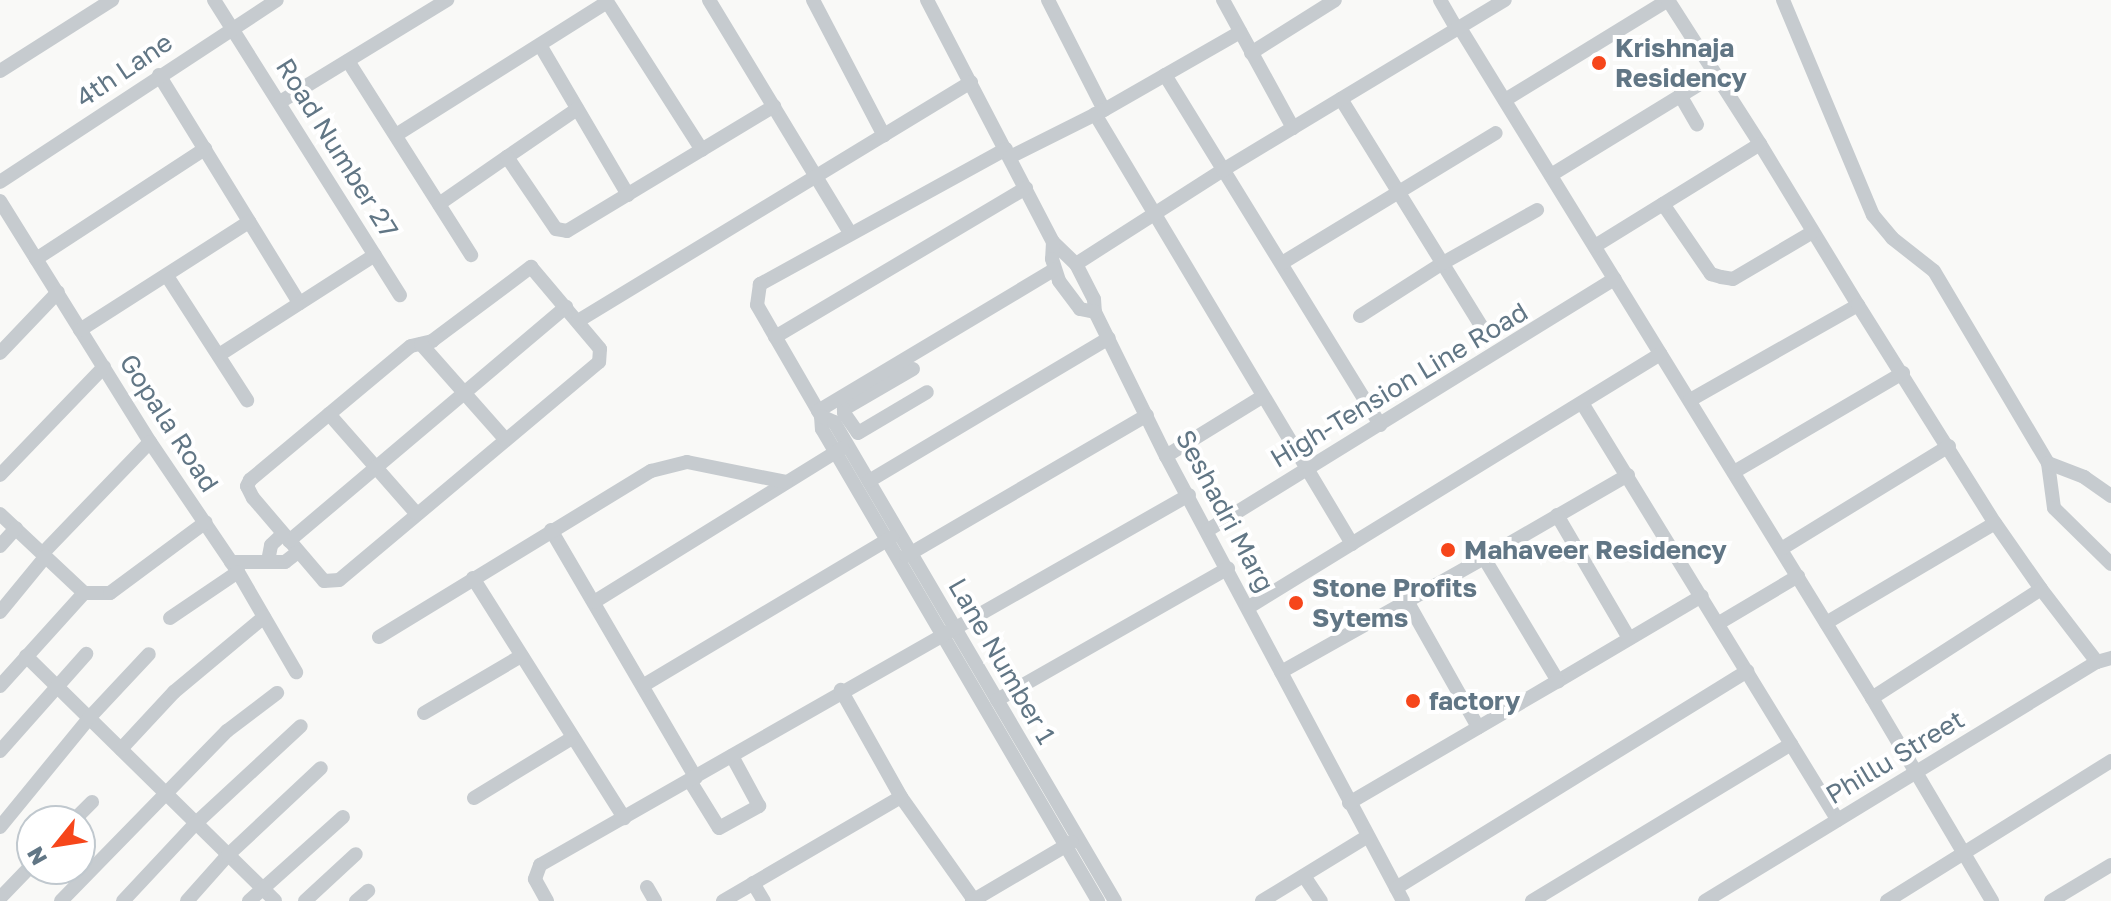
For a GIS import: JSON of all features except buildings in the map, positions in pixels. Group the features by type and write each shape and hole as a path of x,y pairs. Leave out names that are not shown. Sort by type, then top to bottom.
{"street":[{"path":"0,71 112,0"},
{"name":"Road Number 27","path":"214,0 400,295"},
{"name":"4th Lane","path":"0,182 277,0"},
{"path":"280,102 447,0"},
{"path":"709,0 850,233"},
{"path":"813,0 884,136"},
{"path":"1048,0 1100,112 1262,397 1352,544"},
{"path":"1223,0 1293,128"},
{"path":"1251,53 1335,0"},
{"path":"1440,0 1505,100 1798,576 1992,901"},
{"path":"1505,100 1668,0 1995,523 2041,589 2104,660"},
{"path":"1783,0 1873,215 1892,238 1934,271 2048,463 2054,508 2111,564"},
{"path":"396,135 607,1 702,150"},
{"name":"Seshadri Marg","path":"931,2 1053,242 1076,264 1094,299 1095,312 1166,456 1399,894"},
{"path":"1076,264 1498,2"},
{"path":"893,537 869,481 822,429 820,414 757,305 760,284 850,233 1008,153 1100,112 1240,32"},
{"path":"540,45 628,195"},
{"path":"348,61 471,255"},
{"path":"1682,99 1716,74"},
{"path":"159,75 299,303"},
{"path":"1165,75 1380,425"},
{"path":"578,321 971,82"},
{"path":"1551,175 1682,99 1715,84 1728,105"},
{"path":"1341,99 1487,335"},
{"path":"1682,99 1697,125"},
{"path":"507,157 561,232 774,106"},
{"path":"439,204 577,109"},
{"path":"1282,263 1496,133"},
{"path":"1595,246 1760,144"},
{"path":"36,259 205,149"},
{"path":"775,337 1026,188"},
{"name":"Gopala Road","path":"0,201 5,220 58,292 150,442 206,522 296,672"},
{"path":"1663,204 1711,274 1721,277 1733,279 1811,233"},
{"path":"1360,316 1443,263 1537,210"},
{"path":"80,330 249,222"},
{"name":"Seshadri Marg","path":"1053,242 1054,270 1080,309 1095,312"},
{"path":"219,355 375,255"},
{"path":"526,268 535,270 566,307 600,349 599,362 334,582 320,578 247,486 254,476 411,346 432,341 526,268"},
{"path":"820,414 880,381 1054,270"},
{"path":"167,276 247,400"},
{"name":"High-Tension Line Road","path":"1208,530 1615,279"},
{"path":"0,353 58,292"},
{"path":"1690,400 1858,305"},
{"path":"268,561 271,545 290,542 566,307"},
{"path":"869,481 1109,338"},
{"path":"421,344 505,439"},
{"path":"1249,607 1661,354"},
{"path":"0,475 104,367"},
{"path":"913,369 880,381 843,410 855,432 927,392"},
{"path":"1734,472 1903,373"},
{"path":"880,381 898,410"},
{"path":"1166,456 1262,397"},
{"path":"1582,403 1838,820"},
{"path":"329,414 416,513"},
{"path":"905,557 1147,415"},
{"path":"0,612 44,554 150,442"},
{"path":"1781,549 1949,446"},
{"path":"594,602 842,448"},
{"path":"842,448 893,537"},
{"path":"379,637 651,471 687,462 786,482"},
{"path":"2048,463 2084,477 2111,496"},
{"path":"1281,672 1628,475"},
{"path":"547,901 535,879 540,865 947,629 1189,495"},
{"path":"0,514 84,593 110,593 206,522"},
{"path":"1557,515 1629,638"},
{"path":"1826,623 1995,523"},
{"path":"0,546 16,528"},
{"path":"551,530 644,685 719,828 759,806 732,756"},
{"path":"644,685 893,537"},
{"name":"Lane Number 1","path":"893,537 947,629 997,700 1072,842 1115,901"},
{"path":"170,618 234,567 268,561 285,562 290,542"},
{"path":"1484,558 1558,681"},
{"path":"997,700 1228,568"},
{"path":"1719,623 1798,576"},
{"path":"473,578 624,818"},
{"path":"1872,698 2041,589"},
{"path":"0,686 84,593"},
{"path":"1349,803 1702,596"},
{"path":"1407,601 1478,727"},
{"path":"121,749 174,692 264,617"},
{"path":"947,629 1072,842 1098,901"},
{"path":"0,751 86,654"},
{"path":"0,827 90,717 149,654"},
{"path":"26,656 275,901"},
{"path":"424,713 521,656"},
{"name":"Phillu Street","path":"1705,901 2104,660"},
{"path":"1399,894 1747,671"},
{"path":"841,690 901,797 973,901 1072,842"},
{"path":"61,901 227,731 277,693"},
{"path":"123,901 195,824 301,726"},
{"path":"474,798 572,738"},
{"path":"1532,901 1791,744"},
{"path":"1887,901 2111,761"},
{"path":"187,901 228,855 321,768"},
{"path":"723,901 901,797"},
{"path":"89,805 92,802"},
{"path":"249,901 343,817"},
{"path":"1262,901 1368,836"},
{"path":"305,901 356,854"},
{"path":"2051,901 2111,865"},
{"path":"1304,876 1321,901"},
{"path":"0,898 16,882"},
{"path":"753,883 764,901"},
{"path":"647,887 655,901"},
{"path":"356,901 368,891"}],"place":[{"name":"Krishnaja Residency","path":"1599,63"},
{"name":"Mahaveer Residency","path":"1448,550"},
{"name":"Stone Profits Sytems","path":"1296,603"},
{"name":"factory","path":"1413,701"}]}
